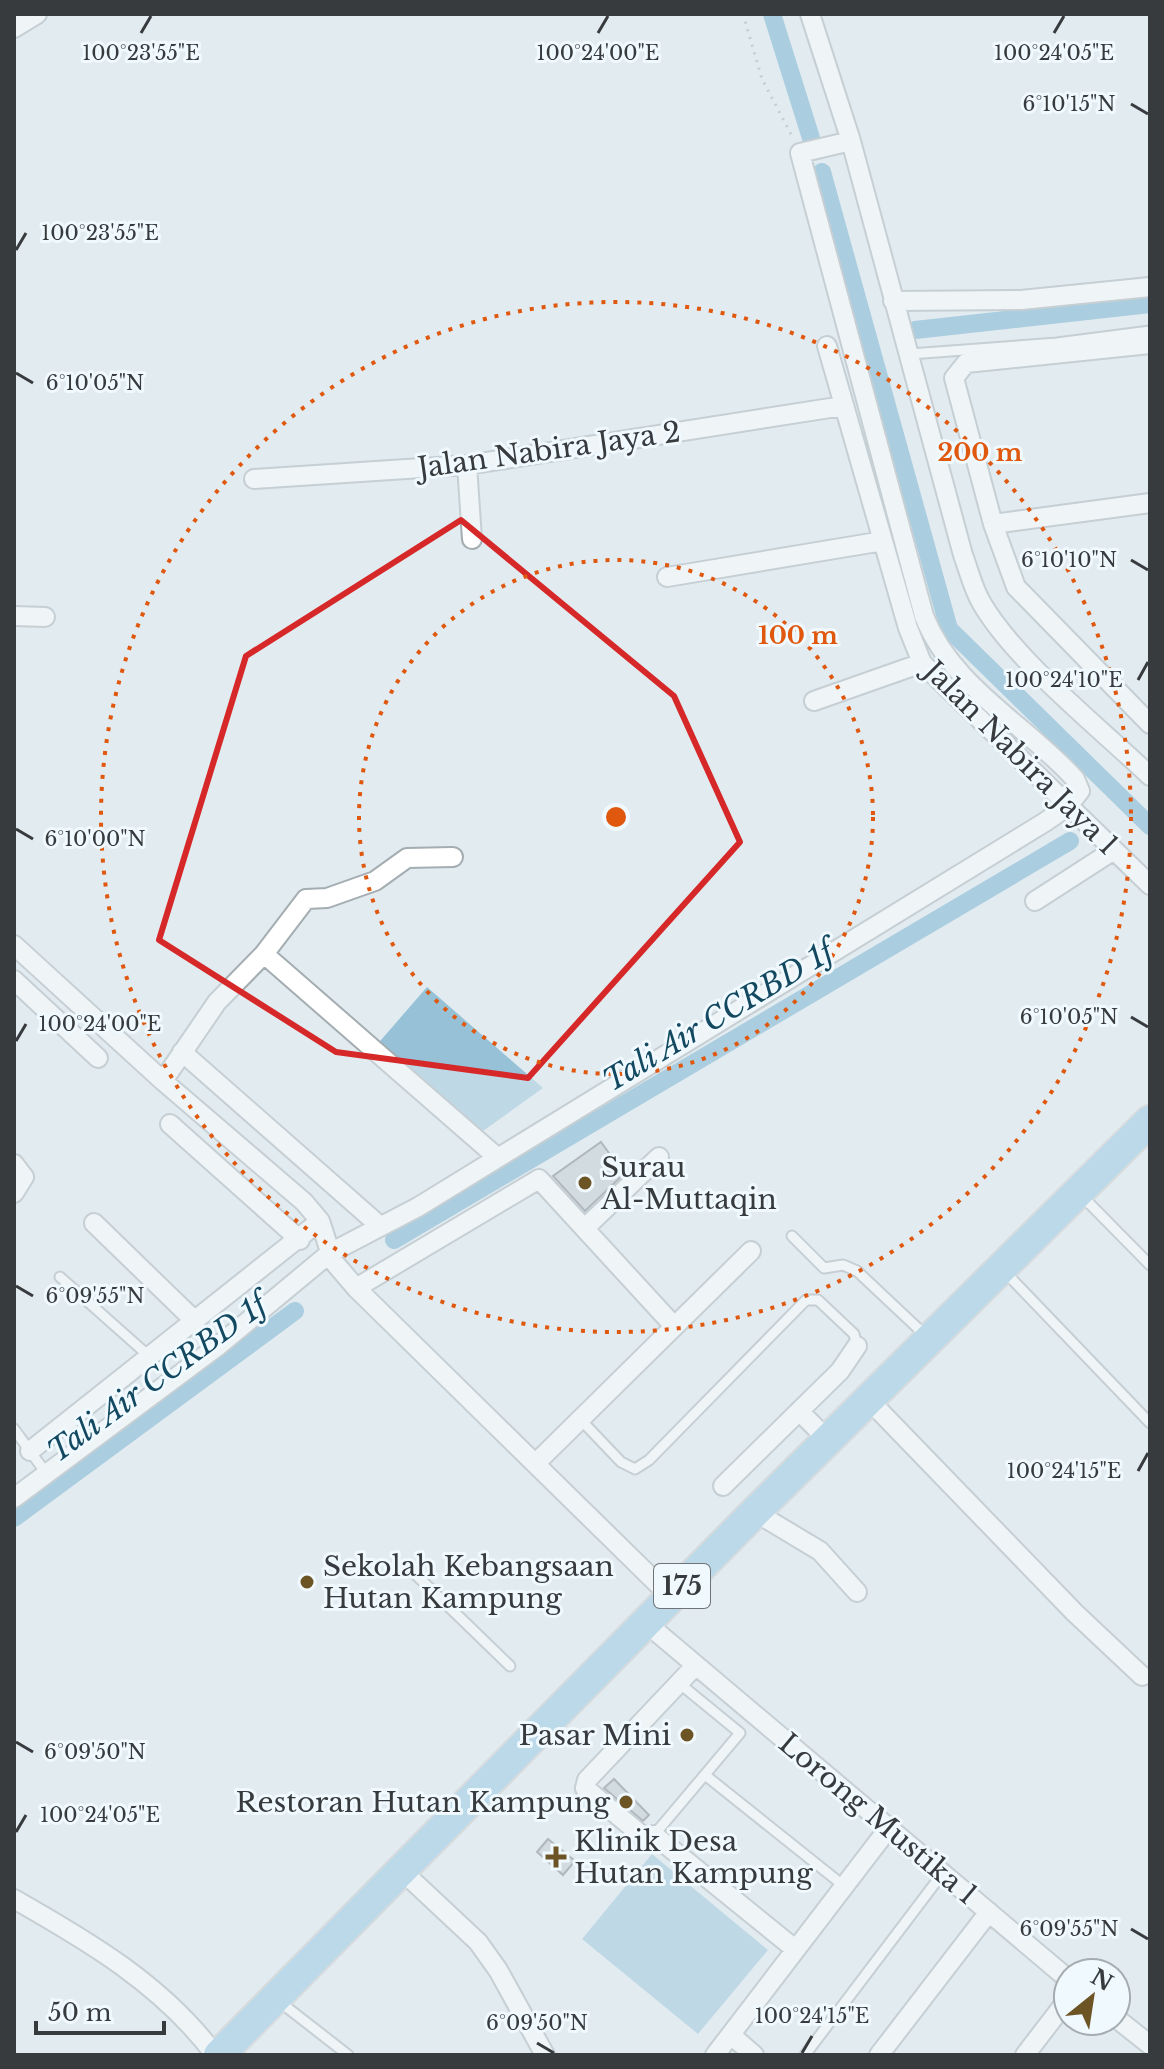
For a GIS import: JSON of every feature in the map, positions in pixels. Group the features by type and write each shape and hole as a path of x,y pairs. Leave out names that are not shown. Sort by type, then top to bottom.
{"main road":[{"name":"175","path":"217,2055 755,1512 1150,1121"}],"street":[{"path":"14,28 37,14"},
{"path":"810,14 851,141 963,555 979,599 998,627 1032,663 1150,776"},
{"path":"14,1498 218,1346 330,1253 498,1158 673,1053 1068,806 1080,791 1075,779 978,691 932,637 800,153 851,141"},
{"path":"893,301 1021,300 1150,287"},
{"path":"1150,344 966,363 954,378 993,524 1021,595 1150,724"},
{"name":"Jalan Nabira Jaya 1","path":"827,346 914,646 922,663 1150,885"},
{"name":"Jalan Nabira Jaya 2","path":"254,479 467,465 843,406"},
{"path":"467,465 472,539"},
{"path":"993,524 1150,503"},
{"path":"667,577 883,541"},
{"path":"14,616 45,617"},
{"path":"814,701 922,663"},
{"path":"1035,901 1114,850"},
{"path":"163,1081 217,1002 264,954 306,899 327,898 375,881 407,858 453,857"},
{"path":"15,950 304,1202 320,1221 330,1253 356,1288 537,1462 671,1597"},
{"path":"264,954 498,1158"},
{"path":"14,980 98,1058"},
{"path":"182,1052 380,1226"},
{"path":"170,1124 300,1240"},
{"path":"585,1228 659,1157"},
{"path":"356,1288 416,1255 535,1180 543,1181 674,1326"},
{"path":"30,1451 300,1240 320,1221"},
{"path":"94,1223 196,1322"},
{"path":"537,1462 751,1251"},
{"path":"723,1486 840,1371 857,1346"},
{"path":"869,1400 1075,1613 1142,1676"},
{"path":"799,1411 828,1440"},
{"path":"755,1512 820,1551 857,1592"},
{"name":"Lorong Mustika 1","path":"646,1623 1052,1965"},
{"path":"695,1666 585,1784 645,1838 654,1835 795,1949"},
{"path":"715,2055 888,1829"},
{"path":"400,1869 478,1942 498,1970 545,2055"},
{"path":"14,1899 144,1982 182,2016 217,2055"},
{"path":"879,2055 989,1912"},
{"path":"1025,2055 1052,2020"},
{"path":"1132,2031 1150,2045"},
{"path":"731,2035 754,2055"}],"lane":[{"path":"910,354 1057,343 1150,331"},
{"path":"1079,1194 1150,1265"},
{"path":"792,1236 814,1262 824,1268 843,1265 857,1271 930,1340"},
{"path":"1003,1269 1150,1423"},
{"path":"60,1277 151,1358"},
{"path":"580,1419 621,1462 635,1469 649,1460 806,1300 818,1300 854,1334 857,1346"},
{"path":"14,1429 46,1473"},
{"path":"412,1571 510,1666"},
{"path":"654,1835 740,1733 679,1683"},
{"path":"705,1775 844,1886"},
{"path":"805,2055 942,1874"},
{"path":"274,1998 348,2055"}],"path":[{"path":"743,14 762,79 800,153"}],"highlighted area":[{"path":"461,520 674,696 740,842 528,1078 336,1052 159,940 246,656"}],"shaded area":[{"path":"427,987 543,1088 476,1136 375,1047"},
{"path":"652,1854 768,1950 698,2034 582,1939"}],"building":[{"name":"Surau Al-Muttaqin","path":"601,1142 624,1174 585,1211 553,1176"},
{"name":"Restoran Hutan Kampung","path":"614,1779 649,1815 643,1821 604,1788"},
{"name":"Klinik Desa Hutan Kampung","path":"548,1839 575,1861 563,1875 537,1852"}],"waterway":[{"path":"772,14 811,138"},
{"path":"822,172 949,629 1150,826"},
{"path":"915,330 1150,304"},
{"name":"Tali Air CCRBD 1f","path":"394,1240 1070,841"},
{"name":"Tali Air CCRBD 1f","path":"14,1518 295,1311"}],"place":[{"name":"Surau Al-Muttaqin","path":"585,1183"},
{"name":"Sekolah Kebangsaan Hutan Kampung","path":"307,1582"},
{"name":"Pasar Mini","path":"687,1735"},
{"name":"Restoran Hutan Kampung","path":"626,1802"},
{"name":"Klinik Desa Hutan Kampung","path":"556,1857"}]}
